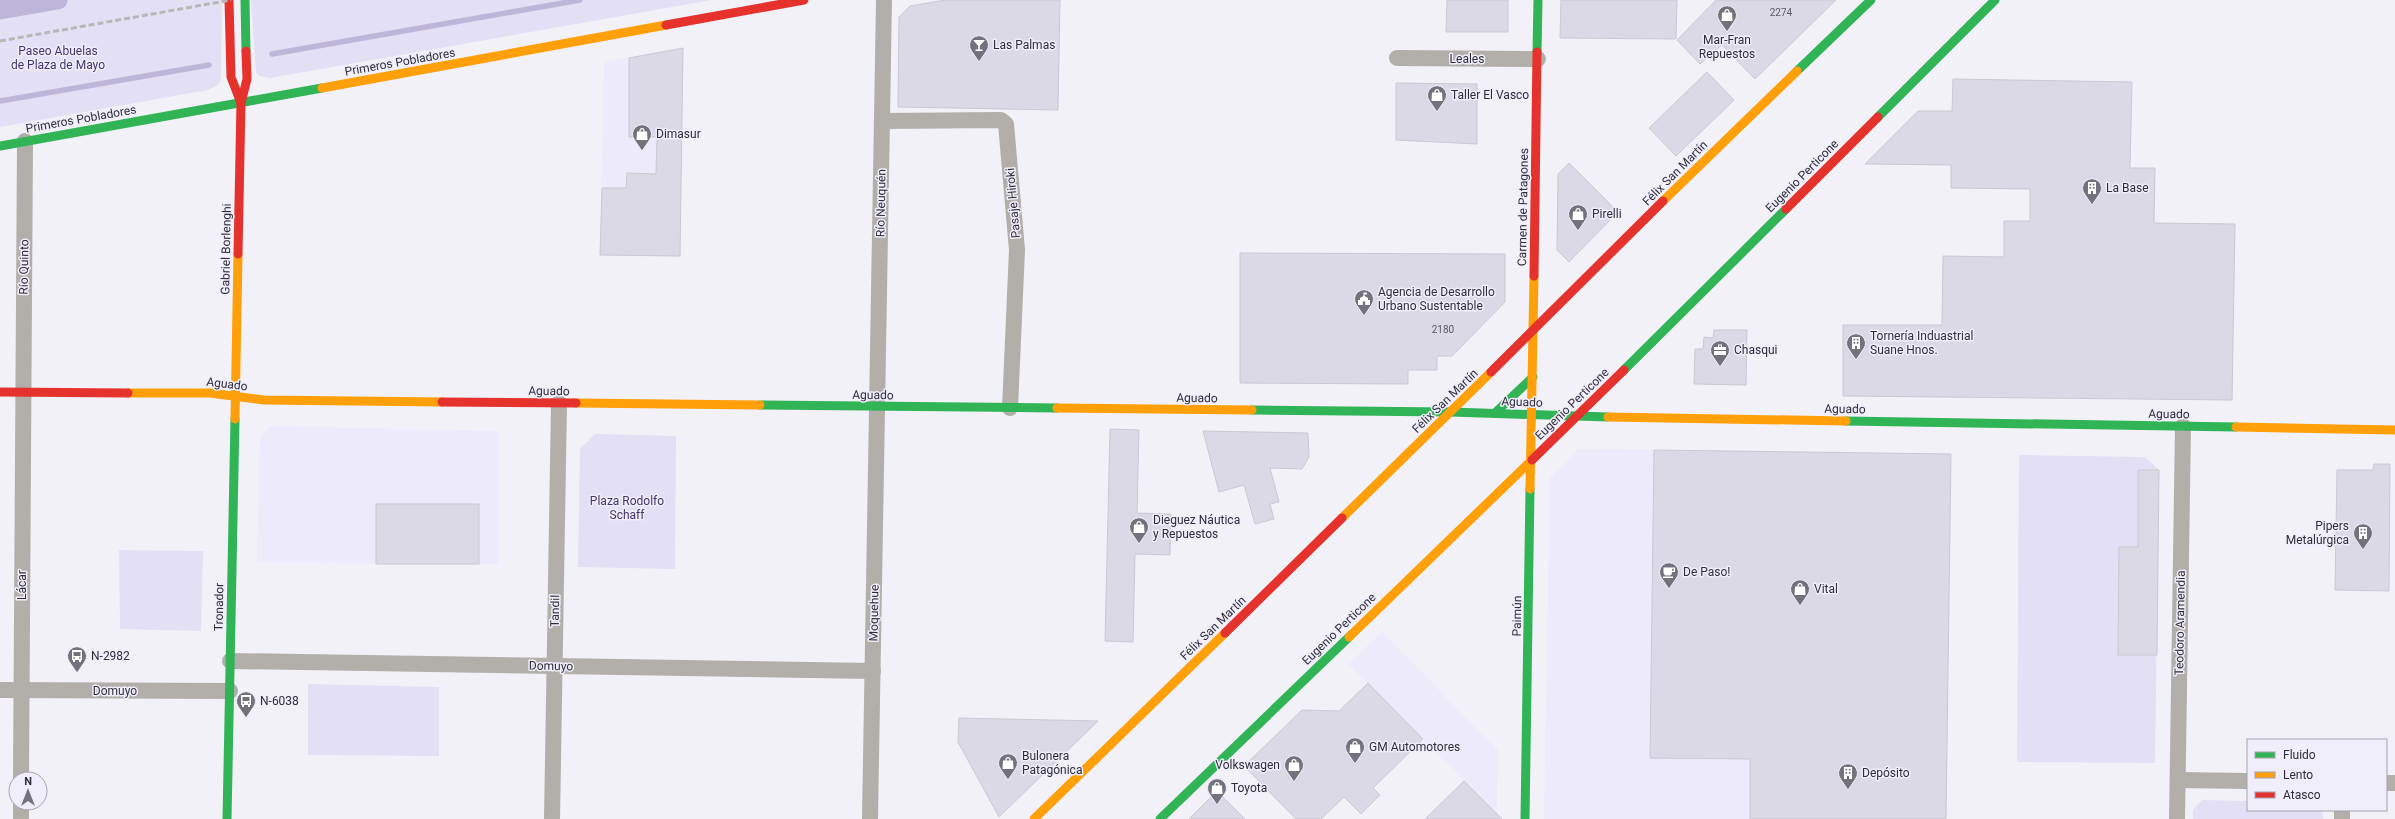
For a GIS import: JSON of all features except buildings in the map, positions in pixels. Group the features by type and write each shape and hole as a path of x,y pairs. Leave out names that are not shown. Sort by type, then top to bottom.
{"main road":[{"name":"Gabriel Borlenghi","path":"229,0 231,77 241,103"},
{"name":"Gabriel Borlenghi","path":"236,396 241,103 247,79 245,0"},
{"name":"Primeros Pobladores","path":"0,146 804,0"},
{"name":"Carmen de Patagones","path":"1532,414 1538,0"},
{"name":"Félix San Martín","path":"1034,819 1451,412 1702,162 1871,0"},
{"name":"Eugenio Perticone","path":"1160,819 1577,417 1995,0"},
{"path":"1495,413 1533,377"},
{"name":"Aguado","path":"0,392 210,393 264,400 1451,412 1532,414 1577,417 2395,430"},
{"name":"Tronador","path":"227,819 236,396"},
{"name":"Paimún","path":"1525,819 1532,414"}],"street":[{"name":"Río Neuquén","path":"878,407 884,0"},
{"name":"Leales","path":"1397,58 1538,59"},
{"name":"Pasaje Hiroki","path":"882,121 1001,120 1006,124 1017,250 1010,408"},
{"name":"Río Quinto","path":"22,392 25,141"},
{"name":"Lácar","path":"21,771 22,392"},
{"name":"Tandil","path":"552,819 559,403"},
{"name":"Moquehue","path":"870,819 878,407"},
{"name":"Teodoro Aramendia","path":"2177,819 2183,426"},
{"name":"Domuyo","path":"230,661 873,672"},
{"name":"Domuyo","path":"0,690 230,691"},
{"path":"2178,780 2247,781"}],"shaded area":[{"name":"Dimasur","path":"683,48 679,256 600,255 604,62"},
{"path":"271,426 499,431 499,564 257,563 260,438"},
{"name":"Vital","path":"1578,449 1951,454 1946,819 1544,819 1550,478"},
{"path":"1382,632 1498,750 1497,814 1349,664"}],"green space":[{"name":"Paseo Abuelas de Plaza de Mayo","path":"0,0 222,0 221,80 218,85 208,90 0,127"},
{"path":"251,0 712,0 270,78 259,76 256,73"},
{"name":"Plaza Rodolfo Schaff","path":"595,434 676,436 675,569 578,567 580,449"},
{"path":"2019,455 2145,457 2159,470 2155,763 2017,762"},
{"path":"119,550 203,551 201,631 120,629"},
{"path":"308,684 439,687 439,756 308,755"},
{"path":"2202,800 2247,801 2247,811 2322,811 2323,819 2193,819 2193,810"}],"waterway":[{"path":"0,10 58,0"},
{"path":"272,54 580,0"},
{"path":"0,101 209,65"}],"railway":[{"path":"0,41 231,0"}],"traffic: fast":[{"path":"245,0 246,51"},
{"path":"1537,52 1538,0"},
{"path":"1797,71 1871,0"},
{"path":"1878,117 1995,0"},
{"path":"0,146 322,88"},
{"path":"1624,370 1786,209"},
{"path":"1495,413 1533,377"},
{"path":"760,405 1057,408"},
{"path":"1252,410 1451,412 1608,417"},
{"path":"227,819 235,419"},
{"path":"1846,421 2236,427"},
{"path":"1525,819 1530,489"},
{"path":"1160,819 1349,637"}],"traffic: slow":[{"path":"322,88 666,25"},
{"path":"1663,201 1797,71"},
{"path":"235,419 238,254"},
{"path":"1530,489 1534,276"},
{"path":"1342,518 1491,372"},
{"path":"128,393 210,393 264,400 442,402"},
{"path":"576,403 760,405"},
{"path":"1057,408 1252,410"},
{"path":"1608,417 1846,421"},
{"path":"2236,427 2395,430"},
{"path":"1349,637 1532,460"},
{"path":"1034,819 1225,633"}],"traffic: jam":[{"path":"229,0 231,77 241,103"},
{"path":"666,25 804,0"},
{"path":"238,254 241,103 247,79 246,51"},
{"path":"1534,276 1537,52"},
{"path":"1786,209 1878,117"},
{"path":"1491,372 1663,201"},
{"path":"1532,460 1624,370"},
{"path":"0,392 128,393"},
{"path":"442,402 576,403"},
{"path":"1225,633 1342,518"}],"place":[{"name":"Mar-Fran Repuestos","path":"1727,32"},
{"name":"Las Palmas","path":"979,62"},
{"name":"Taller El Vasco","path":"1437,112"},
{"name":"Dimasur","path":"642,151"},
{"name":"La Base","path":"2092,205"},
{"name":"Pirelli","path":"1578,231"},
{"name":"Agencia de Desarrollo Urbano Sustentable","path":"1364,316"},
{"name":"Tornería Induastrial Suane Hnos.","path":"1856,360"},
{"name":"Chasqui","path":"1720,367"},
{"name":"Dieguez Náutica y Repuestos","path":"1139,544"},
{"name":"Pipers Metalúrgica","path":"2363,550"},
{"name":"De Paso!","path":"1669,589"},
{"name":"Vital","path":"1800,606"},
{"name":"N-2982","path":"77,673"},
{"name":"N-6038","path":"246,718"},
{"name":"GM Automotores","path":"1355,764"},
{"name":"Bulonera Patagónica","path":"1008,780"},
{"name":"Volkswagen","path":"1294,782"},
{"name":"Depósito","path":"1848,790"},
{"name":"Toyota","path":"1217,805"}]}
